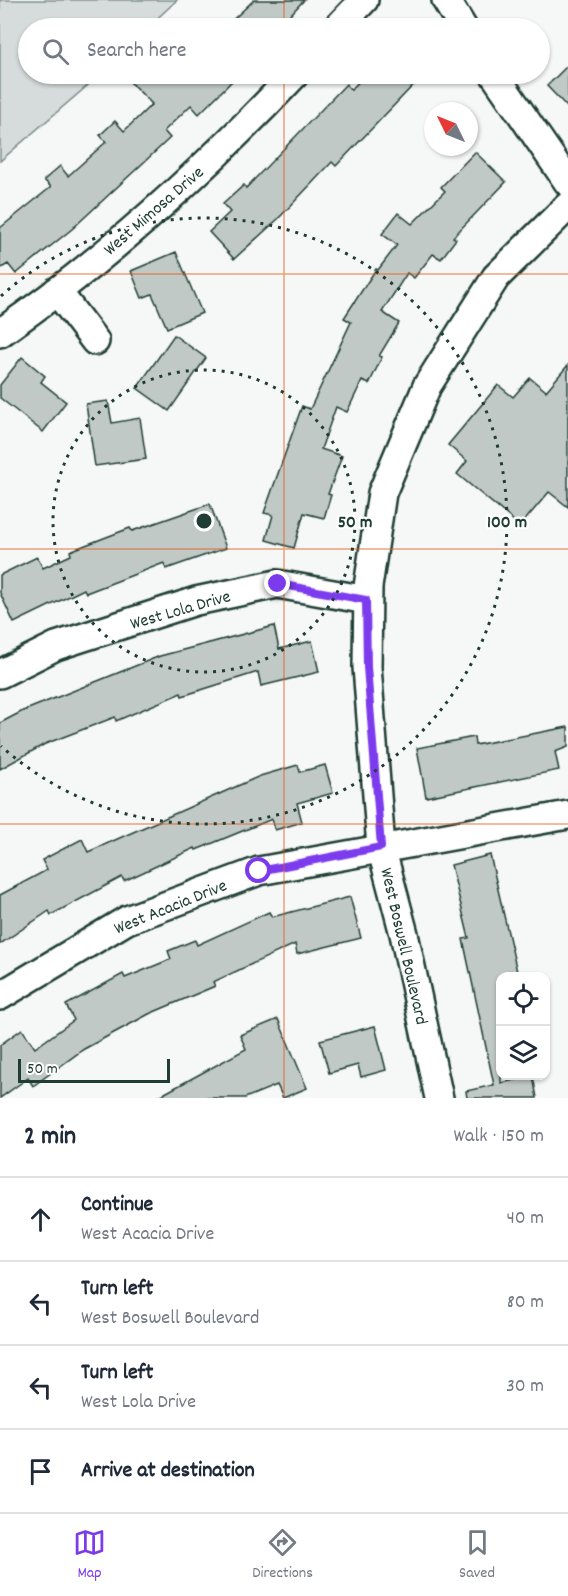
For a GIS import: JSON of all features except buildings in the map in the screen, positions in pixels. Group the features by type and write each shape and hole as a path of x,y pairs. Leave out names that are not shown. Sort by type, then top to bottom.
{"street":[{"path":"347,18 364,0"},
{"path":"446,0 457,18"},
{"name":"West Mimosa Drive","path":"0,333 57,291 173,194 286,84"},
{"path":"501,84 568,182"},
{"name":"West Boswell Boulevard","path":"439,1098 404,934 381,847 367,667 366,600 382,493 427,386 496,277 568,206"},
{"path":"57,291 95,341"},
{"name":"West Lola Drive","path":"0,674 56,646 142,618 196,601 278,584 366,600"},
{"name":"West Acacia Drive","path":"0,996 126,920 259,871 381,847 568,815"}],"shaded area":[{"path":"0,0 177,0 158,18 18,18 18,84 89,84 0,161"}],"route":[{"path":"259,871 381,847 367,667 366,600 278,584"}]}
